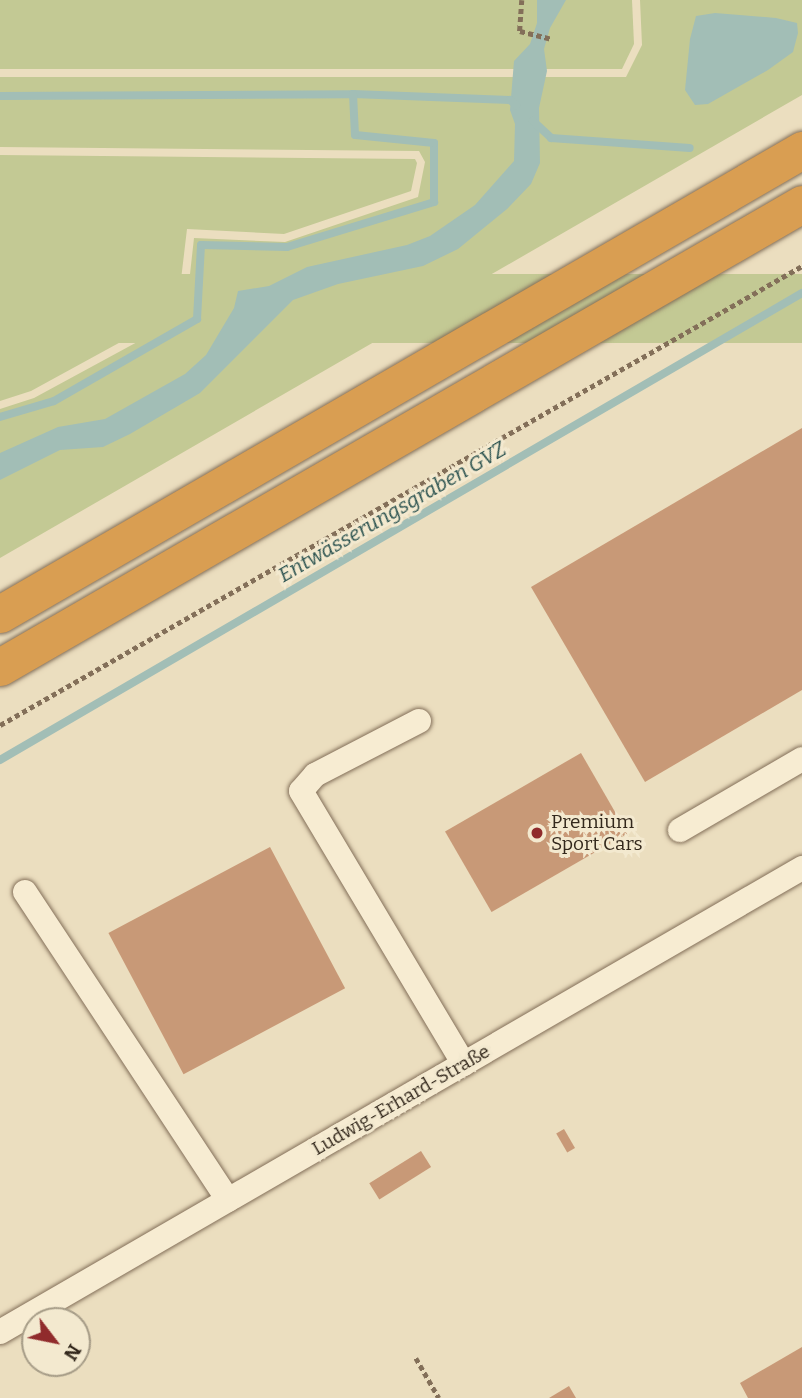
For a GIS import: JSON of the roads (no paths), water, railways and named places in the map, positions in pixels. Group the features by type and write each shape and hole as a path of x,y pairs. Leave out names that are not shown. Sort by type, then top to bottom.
{"highway":[{"path":"0,614 802,150"},
{"path":"0,667 802,204"}],"street":[{"path":"419,721 314,775 301,791 464,1064"},
{"path":"680,830 802,760"},
{"name":"Ludwig-Erhard-Straße","path":"0,1332 802,868"},
{"path":"25,892 228,1200"}],"water":[{"path":"537,0 566,0 550,28 544,49 547,71 539,108 540,163 531,184 507,209 458,249 423,266 338,284 293,300 200,393 130,434 103,447 60,450 0,480 0,453 58,427 105,419 185,374 206,355 234,308 238,291 269,286 307,267 407,245 430,236 475,205 514,161 515,124 510,110 514,61 530,44 537,23"},
{"path":"715,13 776,18 797,23 798,33 793,52 768,70 708,104 695,105 685,90 690,39 696,16"}],"waterway":[{"path":"0,96 353,94 510,100 516,105"},
{"path":"0,417 54,401 197,319 201,245 287,247 434,202 434,143 355,135 353,94"},
{"path":"533,121 551,138 690,148"},
{"name":"Entwässerungsgraben GVZ","path":"0,760 802,293"}],"place":[{"name":"Premium Sport Cars","path":"537,833"}]}
